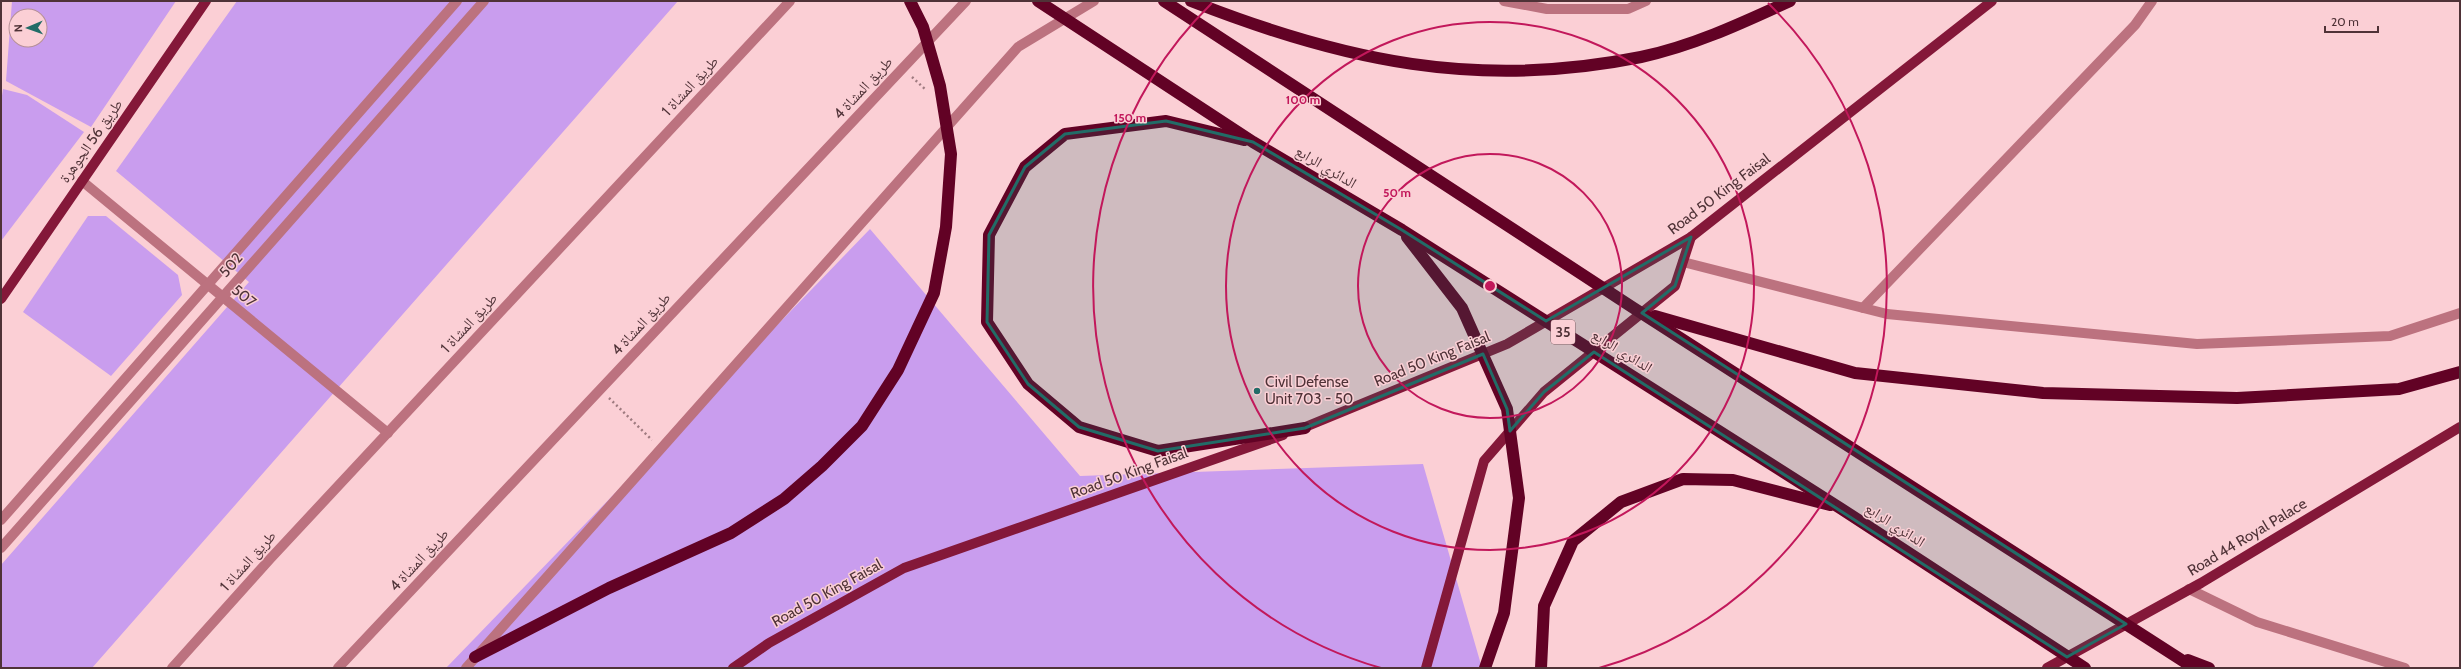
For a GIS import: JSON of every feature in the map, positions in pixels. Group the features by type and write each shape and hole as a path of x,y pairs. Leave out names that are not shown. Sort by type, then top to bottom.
{"highway":[{"path":"475,657 609,588 731,533 784,499 822,466 862,426 898,370 934,293 946,227 951,154 940,86 923,27 910,1"},
{"name":"الدائري الرابع","path":"1038,1 1253,142 1402,230 1840,508 2084,668"},
{"path":"1164,1 1642,313 2194,668"},
{"path":"1190,1 1254,26 1378,60 1454,70 1524,71 1570,68 1642,56 1715,35 1790,1"},
{"path":"1253,142 1166,120 1065,134 1025,167 989,235 987,322 1028,384 1079,427 1158,451 1305,428"},
{"path":"1402,230 1462,308 1507,409 1519,498 1504,612 1485,668"},
{"path":"1642,313 1856,373 2043,392 2237,398 2399,389 2460,372"},
{"path":"1541,668 1544,606 1573,542 1621,502 1683,479 1733,480 1840,508"},
{"path":"2172,654 2209,668"}],"main road":[{"name":"طريق 56 الجوهرة","path":"1,299 206,1"},
{"name":"Road 50 King Faisal","path":"733,668 769,643 904,568 1305,428 1507,344 1691,237 1992,1"},
{"path":"1426,668 1484,461 1544,392 1675,286 1691,237"},
{"name":"Road 44 Royal Palace","path":"2047,668 2189,589 2460,427"}],"street":[{"name":"502","path":"1,520 457,1"},
{"name":"502","path":"1,548 484,1"},
{"name":"طريق المشاة 1","path":"172,668 270,559 790,1"},
{"name":"طريق المشاة 4","path":"338,668 966,1"},
{"path":"466,668 1018,47 1094,1"},
{"path":"1504,1 1547,9 1628,9 1646,1"},
{"path":"1864,308 2135,26 2152,1"},
{"name":"507","path":"82,181 388,433"},
{"path":"1683,262 1887,314 2197,344 2390,336 2460,313"},
{"path":"2189,589 2257,622 2405,668"}],"path":[{"path":"600,390 661,448"}],"highlighted area":[{"path":"1166,121 1253,142 1402,230 1546,321 1691,237 1675,286 1642,313 2126,624 2067,657 1594,352 1544,392 1510,431 1507,409 1483,354 1305,428 1158,451 1079,427 1028,384 987,322 989,235 1025,167 1065,134"}],"shaded area":[{"path":"12,1 176,1 91,127 6,81 8,48 48,48 48,8 11,8"},
{"path":"237,1 678,1 92,668 1,668 1,565 249,282 116,171"},
{"path":"3,89 27,95 84,132 1,241 1,102"},
{"path":"88,216 106,216 178,275 182,295 111,376 23,312"},
{"path":"870,229 1080,476 1423,464 1482,668 446,668"}],"place":[{"name":"Civil Defense Unit 703 - 50","path":"1257,391"}]}
